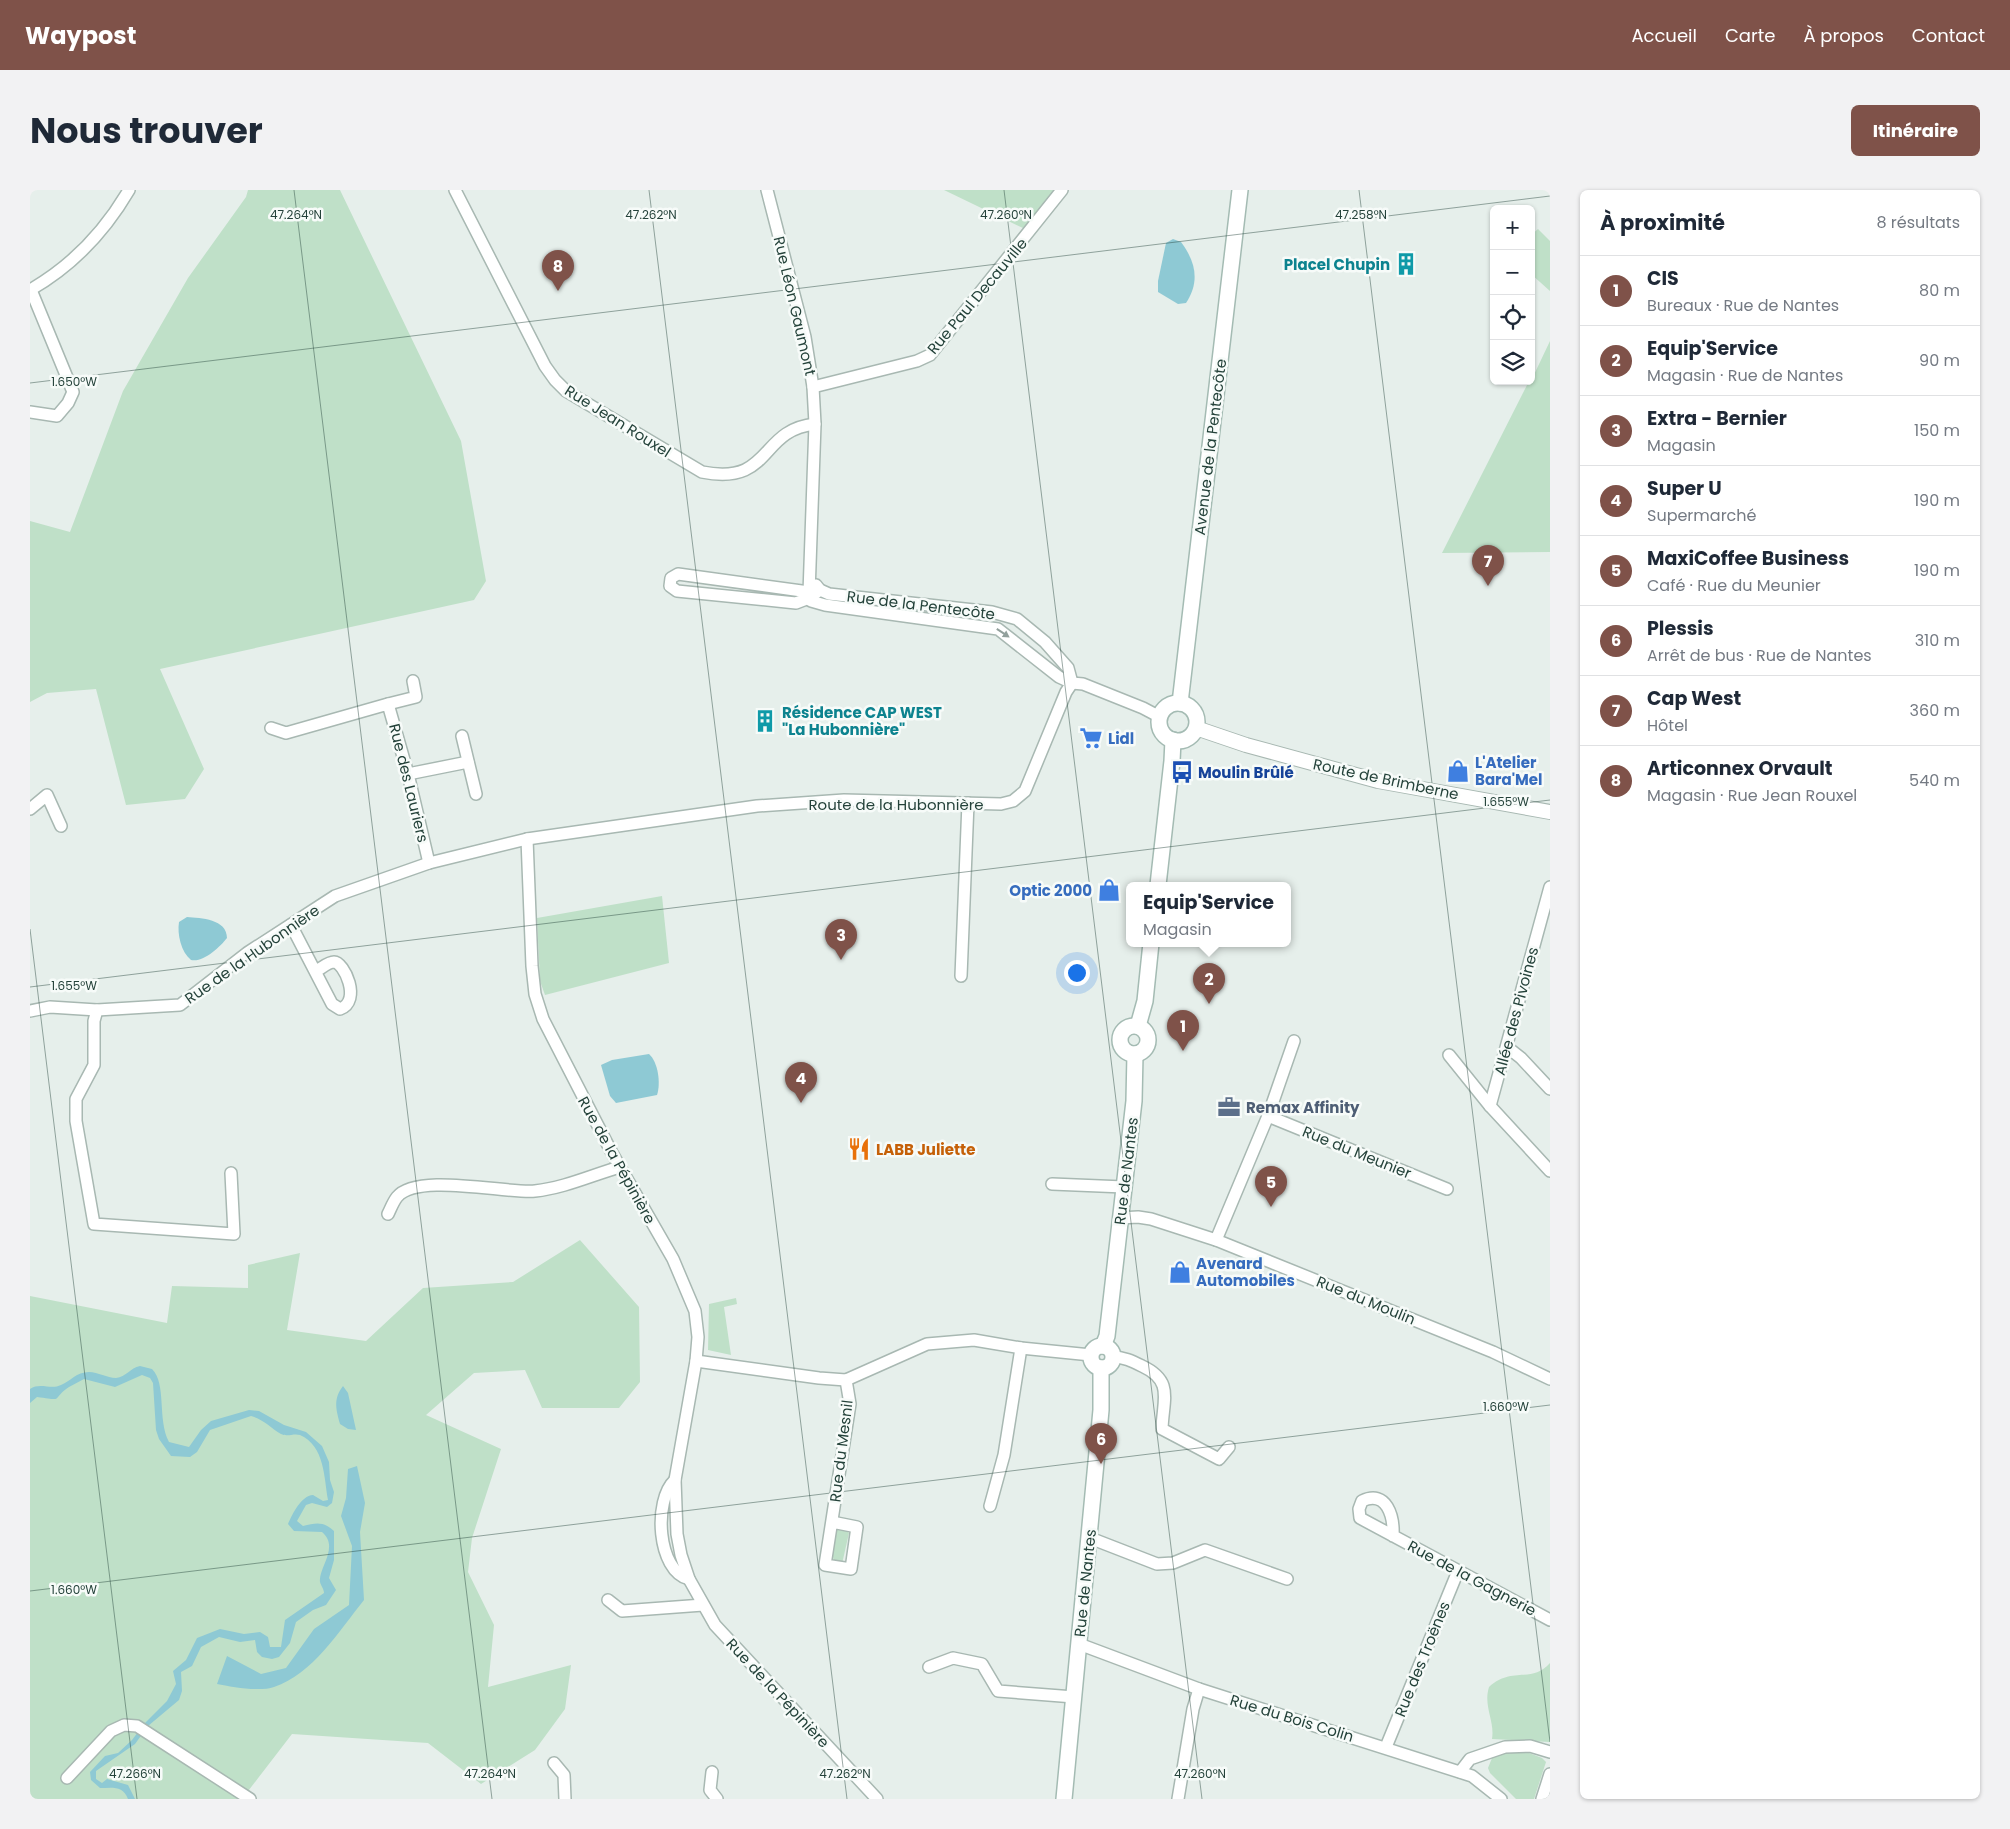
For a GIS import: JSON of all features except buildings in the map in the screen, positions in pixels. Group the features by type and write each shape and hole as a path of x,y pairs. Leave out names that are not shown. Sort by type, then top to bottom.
{"main road":[{"name":"Avenue de la Pentecôte","path":"1180,704 1240,190"},
{"path":"1180,704 1194,712 1196,728 1184,740 1173,740 1160,728 1160,717 1166,708 1180,704"},
{"path":"1158,882 1173,740"},
{"name":"Rue de Nantes","path":"1064,1799 1101,1410 1101,1368 1094,1365 1102,1353 1107,1336 1134,1101 1135,1054 1123,1048 1120,1039 1126,1028 1138,1026 1145,1001 1151,947"}],"street":[{"path":"30,412 57,416 68,403 73,392 30,290 55,275 88,246 108,222 129,190"},
{"name":"Rue Jean Rouxel","path":"455,190 545,366 566,391 702,472 721,476 739,474 754,467 784,434 800,425 815,424"},
{"name":"Rue Léon Gaumont","path":"767,190 805,337 814,387 815,424 810,573 816,595"},
{"name":"Rue Paul Decauville","path":"814,387 917,361 930,355 1062,190"},
{"name":"Rue de la Pentecôte","path":"1072,683 1059,677 998,629 816,595 678,574 671,578 670,586 677,591 796,603 816,595 992,612 1018,619 1039,636 1068,668 1072,683"},
{"path":"1028,632 1039,636 1039,652 1026,650 1024,637 1028,632"},
{"name":"Rue des Lauriers","path":"271,728 286,733 416,697 412,681"},
{"path":"1072,683 1083,684 1143,708 1160,717"},
{"name":"Route de la Hubonnière","path":"527,839 757,806 844,800 1001,804 1013,802 1025,792 1066,692 1072,683"},
{"name":"Rue des Lauriers","path":"388,704 408,774 429,863"},
{"name":"Route de Brimberne","path":"1196,728 1246,745 1378,781 1550,812"},
{"path":"462,736 476,794"},
{"path":"408,774 468,762"},
{"path":"30,809 47,795 61,826"},
{"path":"960,976 968,803"},
{"name":"Rue de la Hubonnière","path":"30,1011 50,1007 97,1010 180,1005 247,953 335,896 429,863 527,839"},
{"name":"Rue de la Pépinière","path":"527,839 532,966 535,994 557,1049 620,1168 685,1284 694,1311 698,1337 696,1361 675,1480 677,1534 681,1555 689,1579 715,1625 877,1799"},
{"name":"Allée des Pivoines","path":"1490,1106 1550,887"},
{"path":"291,925 316,970"},
{"path":"97,1010 94,1021 94,1065 76,1099 76,1121 94,1224 234,1234 231,1173"},
{"path":"1216,1240 1268,1116 1294,1041"},
{"path":"1507,1047 1521,1058 1550,1089"},
{"path":"1449,1055 1490,1106 1550,1171"},
{"name":"Rue du Meunier","path":"1268,1116 1447,1189"},
{"path":"388,1214 398,1195 417,1188 468,1184 533,1191 553,1188 620,1168"},
{"path":"1052,1184 1124,1187"},
{"name":"Rue du Moulin","path":"1120,1218 1138,1217 1151,1219 1216,1240 1493,1352 1550,1379"},
{"path":"696,1361 846,1380 926,1344 974,1340 1021,1348 1102,1353 1124,1358 1156,1373 1162,1379 1164,1386 1162,1429 1219,1459 1229,1447"},
{"path":"990,1506 1004,1454 1021,1348"},
{"name":"Rue du Mesnil","path":"832,1522 850,1404 846,1380"},
{"name":"Rue de la Gagnerie","path":"1393,1536 1550,1620"},
{"path":"1090,1538 1157,1564 1173,1563 1205,1550 1287,1579"},
{"name":"Rue des Troënes","path":"1386,1747 1458,1571"},
{"path":"608,1600 622,1611 703,1605"},
{"name":"Rue du Bois Colin","path":"1078,1644 1199,1689 1386,1747 1472,1776 1501,1799"},
{"path":"929,1667 953,1658 982,1664 998,1691 1074,1697"},
{"path":"1178,1799 1193,1709 1199,1689"},
{"path":"66,1778 111,1731 124,1725 138,1726 250,1799"},
{"path":"1460,1772 1470,1759 1505,1747 1530,1746 1550,1752"},
{"path":"554,1762 564,1775 565,1799"},
{"path":"712,1772 710,1790 717,1799"},
{"path":"1542,1799 1550,1774"}],"green space":[{"path":"248,190 340,190 461,441 486,581 474,600 160,669 204,769 185,799 126,805 96,689 47,693 30,702 30,521 70,532 123,391 188,278 246,197"},
{"path":"944,190 1057,190 1025,229"},
{"path":"1538,229 1550,241 1550,291 1535,278 1535,232"},
{"path":"1550,341 1550,552 1442,553 1527,385 1535,385 1535,373"},
{"path":"662,896 669,963 545,995 540,981 537,918"},
{"path":"580,1240 639,1307 640,1382 619,1408 542,1408 525,1370 474,1373 426,1415 501,1449 472,1538 468,1572 494,1625 488,1687 571,1665 565,1709 535,1750 481,1784 428,1743 292,1734 242,1799 30,1799 30,1296 167,1323 172,1286 248,1288 248,1265 300,1253 287,1330 366,1341 423,1288 513,1282"},
{"path":"736,1298 737,1304 724,1307 731,1355 708,1350 709,1304"},
{"path":"844,1528 849,1533 842,1564 834,1563 832,1551 836,1530"},
{"path":"1550,1663 1550,1742 1492,1739 1492,1726 1487,1701 1489,1687 1506,1677 1536,1673"},
{"path":"1524,1751 1542,1758 1546,1762 1534,1799 1516,1799 1490,1773 1488,1768 1492,1758 1501,1754"}],"water":[{"path":"1173,239 1181,242 1193,265 1195,280 1186,303 1178,304 1158,292 1158,281 1166,243"},
{"path":"187,917 206,919 218,923 226,932 227,938 216,950 206,957 191,960 180,943 179,922"},
{"path":"649,1054 655,1062 658,1073 659,1085 657,1095 616,1103 610,1096 601,1065 612,1060"},
{"path":"140,1366 152,1369 157,1376 161,1393 163,1423 169,1442 189,1447 201,1430 211,1421 249,1410 259,1411 284,1425 306,1432 322,1446 329,1462 330,1480 334,1492 332,1503 327,1507 312,1503 306,1505 297,1521 303,1526 323,1524 334,1531 334,1560 329,1578 336,1590 326,1605 313,1610 296,1622 290,1643 279,1657 272,1659 262,1657 257,1652 255,1640 240,1642 219,1637 201,1647 192,1666 181,1672 182,1691 179,1700 148,1726 135,1744 96,1771 96,1779 102,1783 107,1779 128,1785 135,1799 128,1799 120,1789 100,1788 91,1780 90,1772 105,1756 118,1753 167,1701 176,1684 173,1671 186,1660 197,1638 220,1629 244,1634 260,1632 268,1637 270,1647 281,1647 285,1620 324,1593 320,1576 329,1551 327,1538 322,1532 294,1531 288,1524 292,1515 305,1498 313,1495 323,1501 328,1500 319,1455 308,1440 300,1435 281,1434 263,1421 251,1416 210,1430 197,1452 190,1457 171,1456 159,1439 156,1430 153,1383 150,1378 142,1375 115,1387 84,1379 63,1391 55,1399 37,1397 30,1403 30,1389 34,1387 57,1386 84,1372 116,1378"},
{"path":"343,1386 348,1393 356,1430 348,1429 340,1424 337,1400"},
{"path":"357,1466 365,1503 360,1532 364,1600 335,1638 313,1662 288,1681 274,1687 261,1689 217,1684 227,1656 261,1674 286,1668 314,1629 349,1605 352,1546 341,1516 346,1498 348,1469"}],"place":[{"name":"Placel Chupin","path":"1406,264"},
{"name":"Articonnex Orvault","path":"558,291"},
{"name":"Cap West","path":"1488,586"},
{"name":"Résidence CAP WEST \"La Hubonnière\"","path":"765,721"},
{"name":"Lidl","path":"1091,738"},
{"name":"L'Atelier Bara'Mel","path":"1458,771"},
{"name":"Moulin Brûlé","path":"1182,772"},
{"name":"Optic 2000","path":"1109,890"},
{"name":"Extra - Bernier","path":"841,960"},
{"name":"Equip'Service","path":"1209,1004"},
{"name":"CIS","path":"1183,1051"},
{"name":"Super U","path":"801,1103"},
{"name":"Remax Affinity","path":"1229,1107"},
{"name":"LABB Juliette","path":"859,1149"},
{"name":"MaxiCoffee Business","path":"1271,1207"},
{"name":"Avenard Automobiles","path":"1180,1272"},
{"name":"Plessis","path":"1101,1464"}]}
